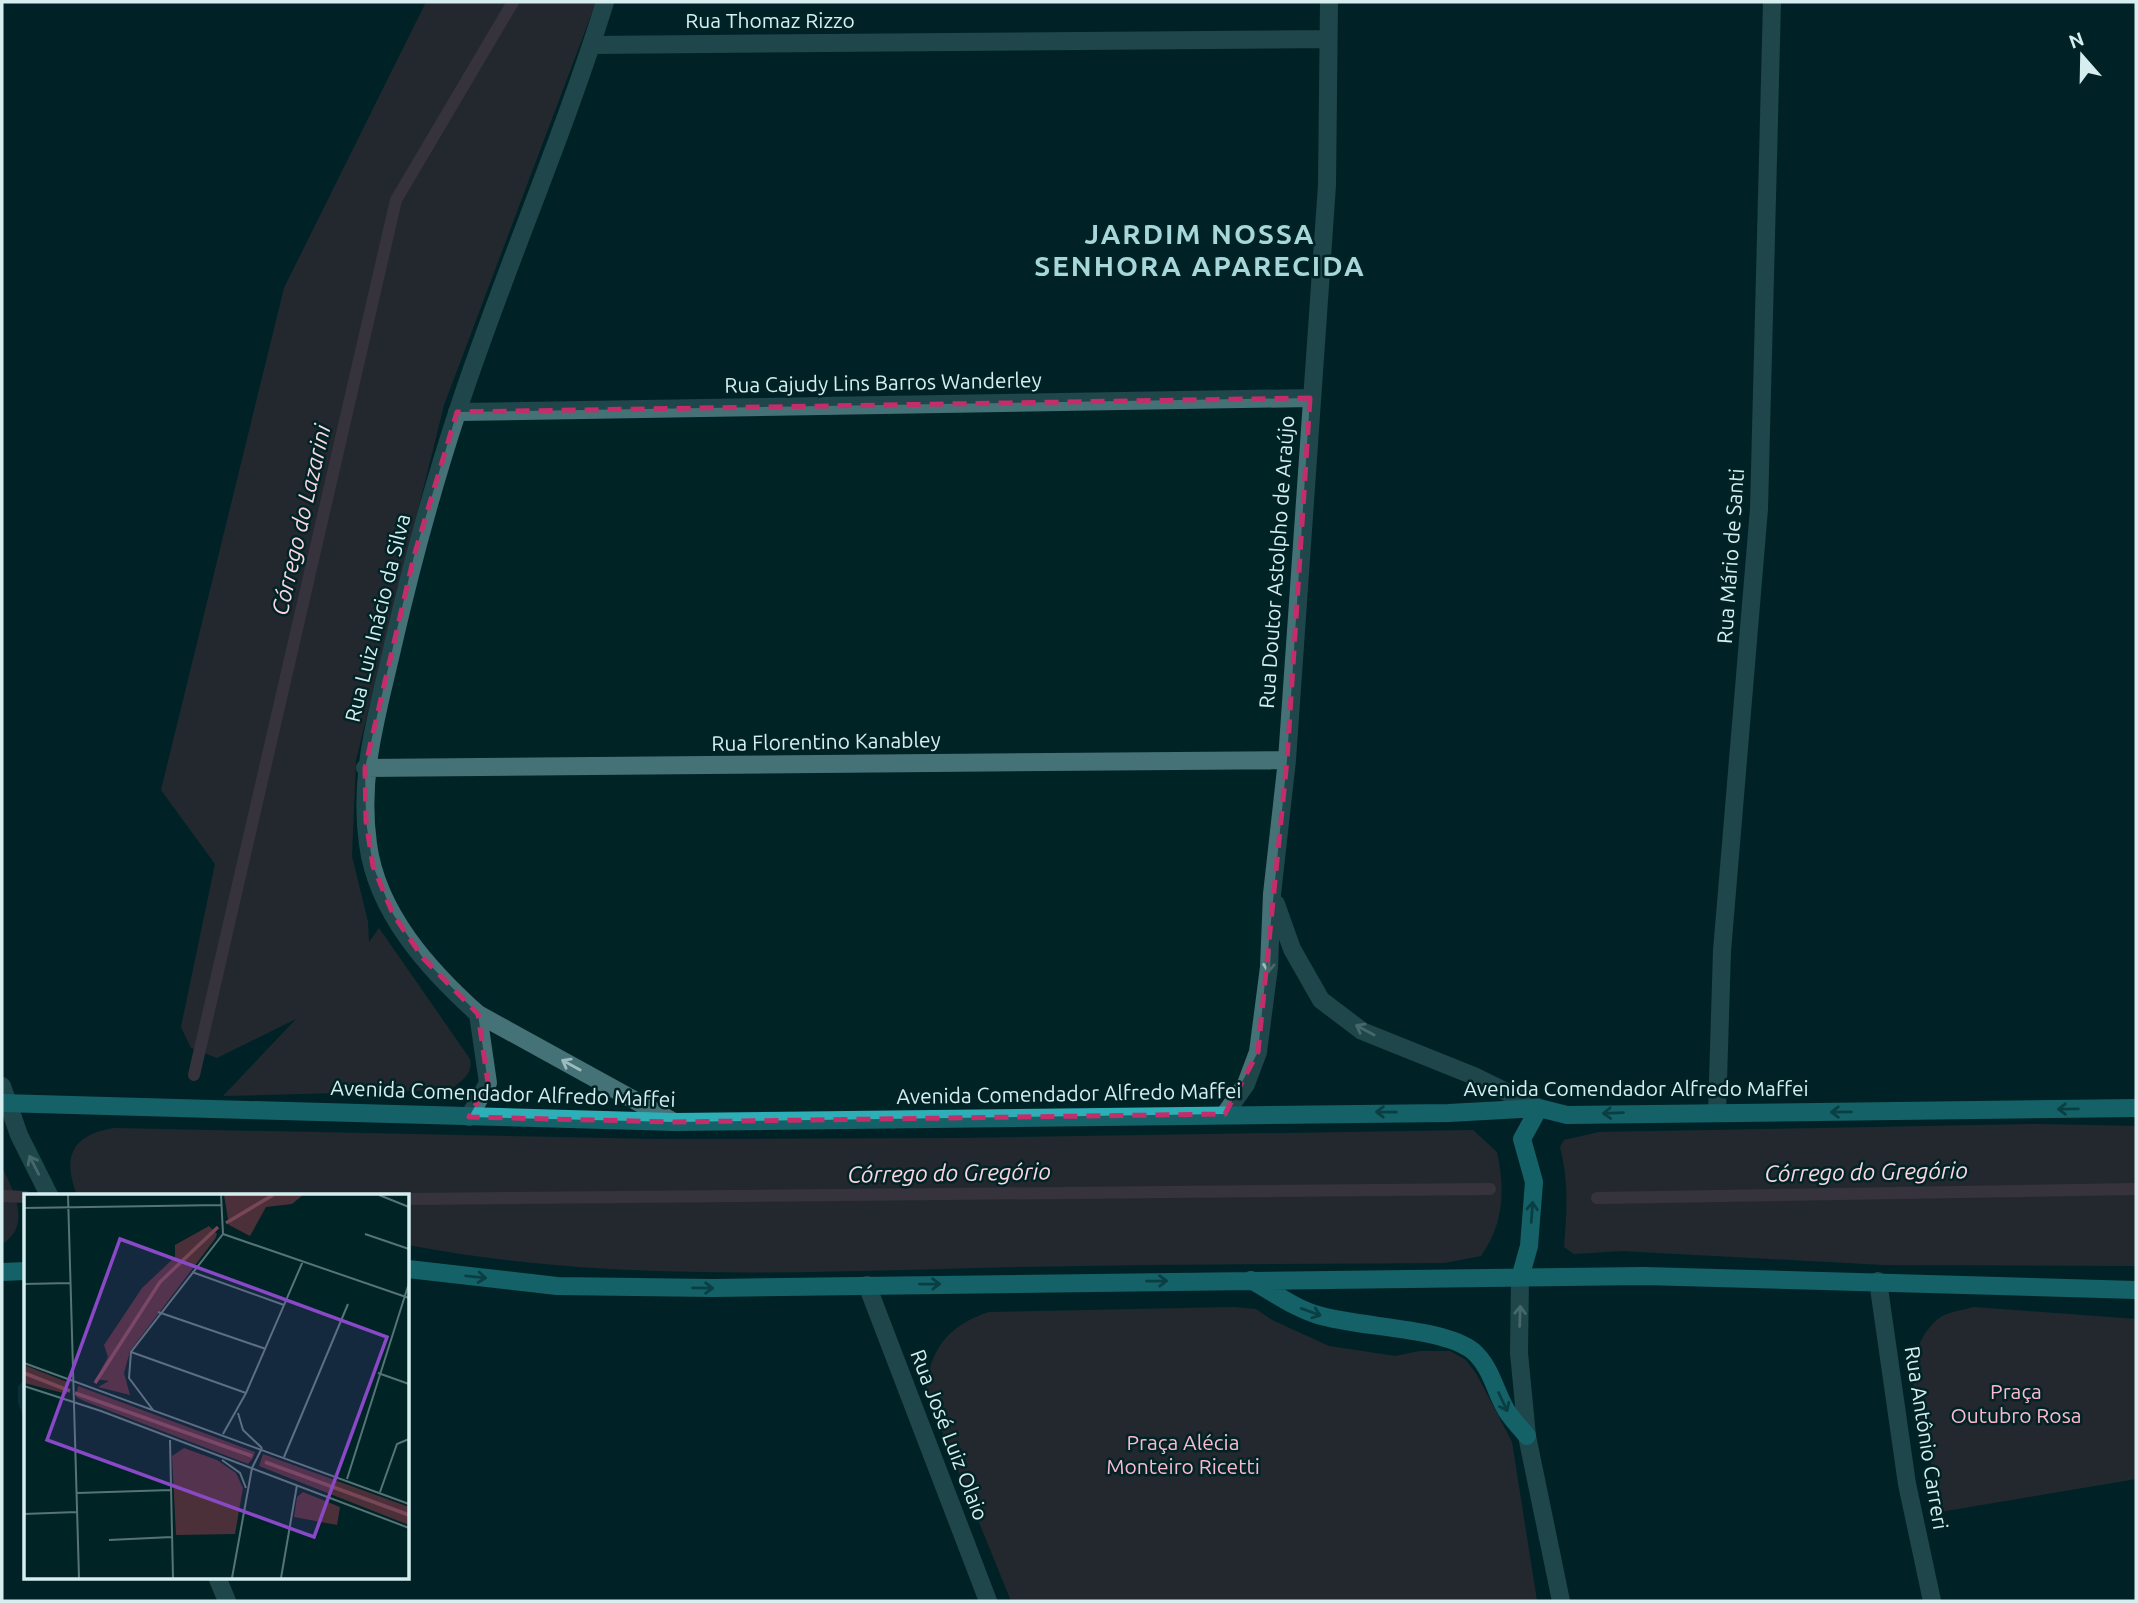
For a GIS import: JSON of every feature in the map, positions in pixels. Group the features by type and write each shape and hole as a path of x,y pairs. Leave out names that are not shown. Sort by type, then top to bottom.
{"main road":[{"name":"Avenida Comendador Alfredo Maffei","path":"4,1097 469,1118 674,1122 1449,1113 1539,1108 1567,1115 2136,1108"},
{"path":"1520,1278 1529,1246 1534,1182 1522,1139 1539,1108"},
{"path":"410,1269 557,1286 713,1289 1644,1276 2136,1290"},
{"path":"2,1272 24,1271"},
{"path":"1251,1280 1318,1316 1362,1326 1449,1338 1472,1350 1486,1365 1505,1409 1527,1436"}],"street":[{"name":"Rua Luiz Inácio da Silva","path":"605,2 592,45 457,412 414,556 365,768 368,845 382,891 407,937 423,958 478,1014 674,1122"},
{"name":"Rua Doutor Astolpho de Araújo","path":"1225,1114 1246,1084 1258,1052 1269,967 1272,894 1287,760 1326,185 1329,2"},
{"name":"Rua Mário de Santi","path":"1717,1113 1722,951 1759,509 1772,2"},
{"name":"Rua Thomaz Rizzo","path":"592,45 1327,39"},
{"name":"Rua Cajudy Lins Barros Wanderley","path":"457,412 1310,398"},
{"name":"Rua Florentino Kanabley","path":"365,768 1287,760"},
{"path":"1272,894 1292,949 1321,1000 1362,1031 1474,1076 1539,1108"},
{"path":"469,1118 488,1083 488,1065 478,1014"},
{"path":"4,1097 19,1135 48,1194"},
{"path":"1520,1278 1519,1353 1527,1436 1560,1601"},
{"name":"Rua Antônio Carreri","path":"1878,1281 1907,1484 1932,1601"},
{"name":"Rua José Luiz Olaio","path":"867,1285 988,1601"},
{"path":"217,1578 227,1601"}],"highlighted area":[{"path":"1310,398 1287,760 1258,1052 1225,1114 674,1122 469,1117 488,1083 478,1014 423,958 393,914 373,866 366,821 365,768 414,556 457,412"}],"green space":[{"path":"426,2 596,2 444,405 356,760 352,856 368,922 369,942 379,928 470,1059 470,1069 450,1090 223,1096 296,1019 217,1058 191,1048 181,1027 215,864 161,790 284,288"},
{"path":"2038,1124 2136,1126 2136,1266 1884,1265 1622,1251 1574,1254 1564,1247 1566,1184 1560,1147 1564,1140 1599,1132"},
{"path":"114,1128 656,1139 958,1138 1473,1130 1497,1152 1502,1193 1494,1231 1481,1256 1445,1263 1093,1266 833,1272 620,1269 478,1257 410,1245 410,1194 77,1194 71,1169 74,1149 88,1136"},
{"path":"2,1167 15,1198 18,1218 11,1237 2,1244"},
{"name":"Praça Alécia Monteiro Ricetti","path":"1233,1307 1256,1309 1272,1320 1329,1346 1395,1356 1420,1351 1450,1351 1466,1360 1477,1375 1512,1442 1537,1601 1011,1601 926,1392 931,1363 944,1341 963,1324 989,1312"},
{"name":"Praça Outubro Rosa","path":"1974,1307 2136,1319 2136,1479 1940,1512 1941,1494 1915,1403 1915,1357 1923,1337 1938,1319"}],"building":[{"path":"24,1380 24,1419 18,1402 18,1386"}],"waterway":[{"name":"Córrego do Lazarini","path":"194,1075 396,200 513,2"},
{"name":"Córrego do Gregório","path":"410,1199 1490,1189"},
{"name":"Córrego do Gregório","path":"1597,1198 2136,1189"},
{"name":"Córrego do Gregório","path":"2,1196 24,1197"}],"district":[{"name":"JARDIM NOSSA SENHORA APARECIDA","path":"1200,250"}]}
